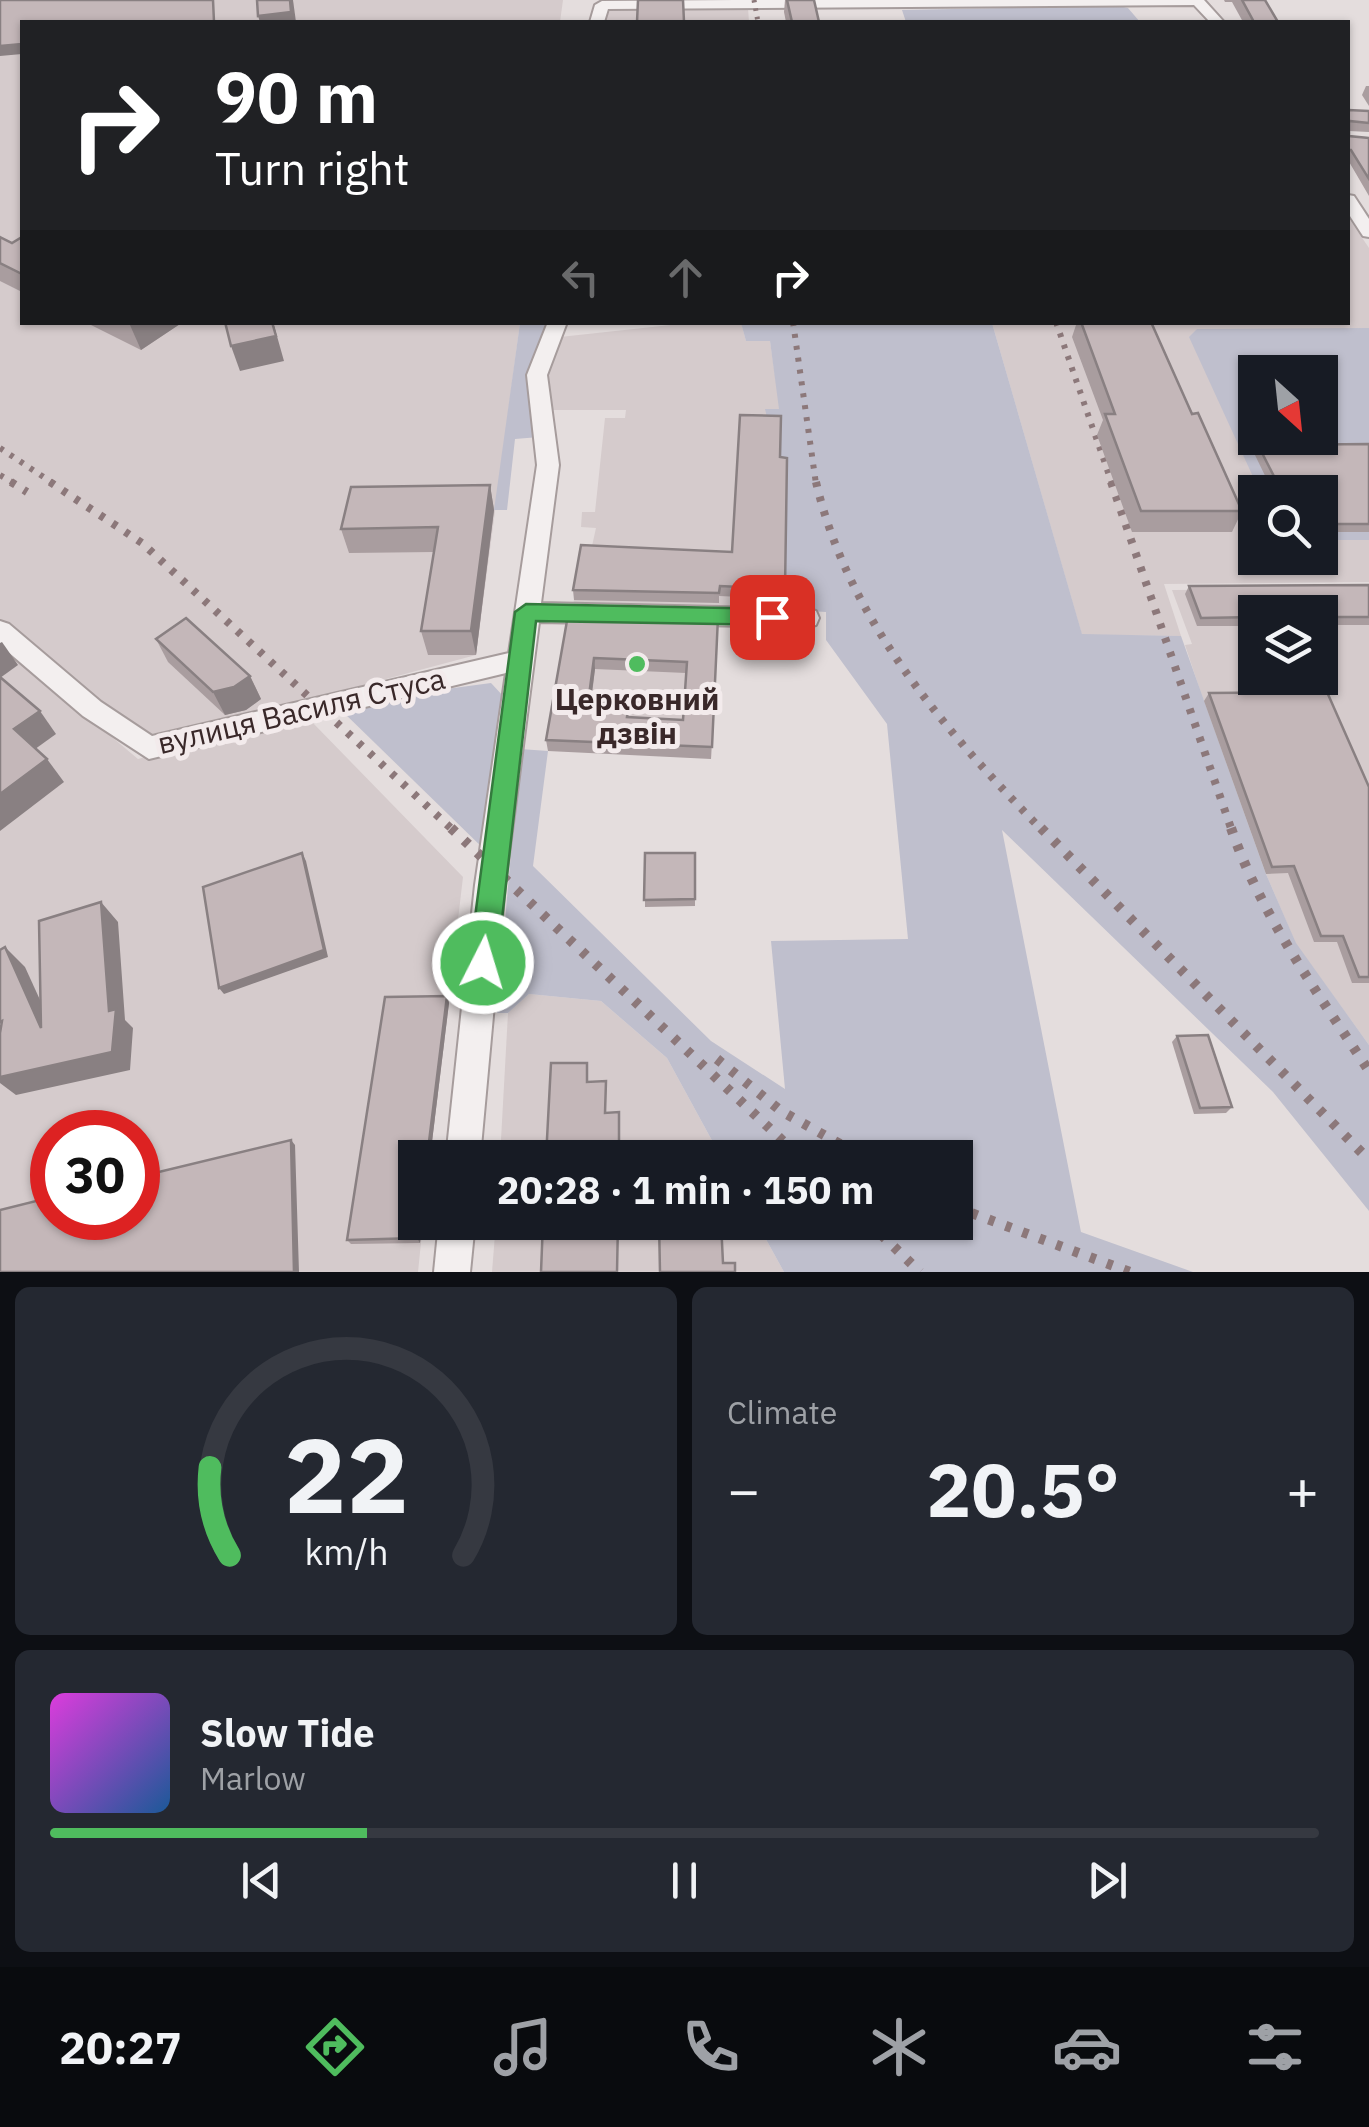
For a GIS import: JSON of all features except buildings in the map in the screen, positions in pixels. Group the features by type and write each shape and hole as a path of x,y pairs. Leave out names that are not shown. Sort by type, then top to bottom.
{"street":[{"path":"598,20 602,5 1198,1 1215,20"},
{"path":"1350,203 1369,232"},
{"path":"466,1140 490,885 548,465 536,375 557,325"},
{"path":"526,612 807,618"},
{"name":"вулиця Василя Стуса","path":"0,631 92,708 149,748 520,660"},
{"path":"452,1272 455,1240"}],"shaded area":[{"path":"0,0 563,0 560,20 20,20 20,325 520,325 476,655 199,729 148,734 99,703 0,619"},
{"path":"1119,6 1128,8 1138,20 905,20 902,10"},
{"path":"748,8 749,20 603,20 613,9"},
{"path":"1350,220 1369,248 1369,582 1164,584 1181,636 1082,635 993,325 1350,325"},
{"path":"520,325 547,325 535,353 531,379 539,437 515,439 507,510 494,510"},
{"path":"671,325 742,325 746,341 770,341 780,409 784,599 793,599 793,610 573,605 582,556 592,546 596,528 581,527 582,512 595,512 605,418 625,418 626,410 548,410 545,375 560,337"},
{"path":"742,325 993,325 1082,634 1181,636 1266,874 1296,943 1369,1045 1369,1211 1273,1092 1002,830 1081,1232 1193,1272 784,1272 766,1240 973,1240 973,1140 712,1140 667,1058 601,1001 529,994 508,1013 497,1013 520,749 548,751 533,866 711,1041 785,1089 771,941 908,939 887,724 826,640 826,612 793,610 792,600 784,599 786,469 779,468 765,409 779,409 770,341 746,341"},
{"path":"1369,328 1369,540 1338,540 1338,475 1252,475 1243,455 1338,455 1338,355 1238,355 1238,444 1189,337 1197,329"},
{"path":"1369,589 1369,1045 1296,944 1266,874 1199,687 1185,645 1192,644 1172,590"},
{"path":"567,627 718,633 711,759 556,699"},
{"path":"0,643 138,759 272,722 313,723 463,877 432,1140 398,1140 398,1240 421,1240 418,1272 0,1272"},
{"path":"491,683 504,697 486,851 340,709 394,696"},
{"path":"529,994 601,1001 667,1058 712,1140 501,1140 508,1013"},
{"path":"495,1240 766,1240 784,1272 492,1272"}],"railway":[{"path":"754,0 758,20"},
{"path":"793,325 816,484"},
{"path":"1057,325 1112,484"},
{"path":"0,448 54,484"},
{"path":"0,475 15,484"},
{"path":"11,482 27,492"},
{"path":"50,482 142,543 454,831"},
{"path":"816,482 831,533 876,627 937,713 1043,831"},
{"path":"1111,482 1232,831"},
{"path":"451,828 782,1140"},
{"path":"1041,828 1369,1160"},
{"path":"1231,828 1274,923 1369,1071"},
{"path":"717,1059 781,1111 833,1140"},
{"path":"973,1214 1130,1272"},
{"path":"887,1240 920,1272"}],"place":[{"name":"Церковний дзвін","path":"637,664"}],"route":[{"path":"483,963 526,612 772,617"}]}
